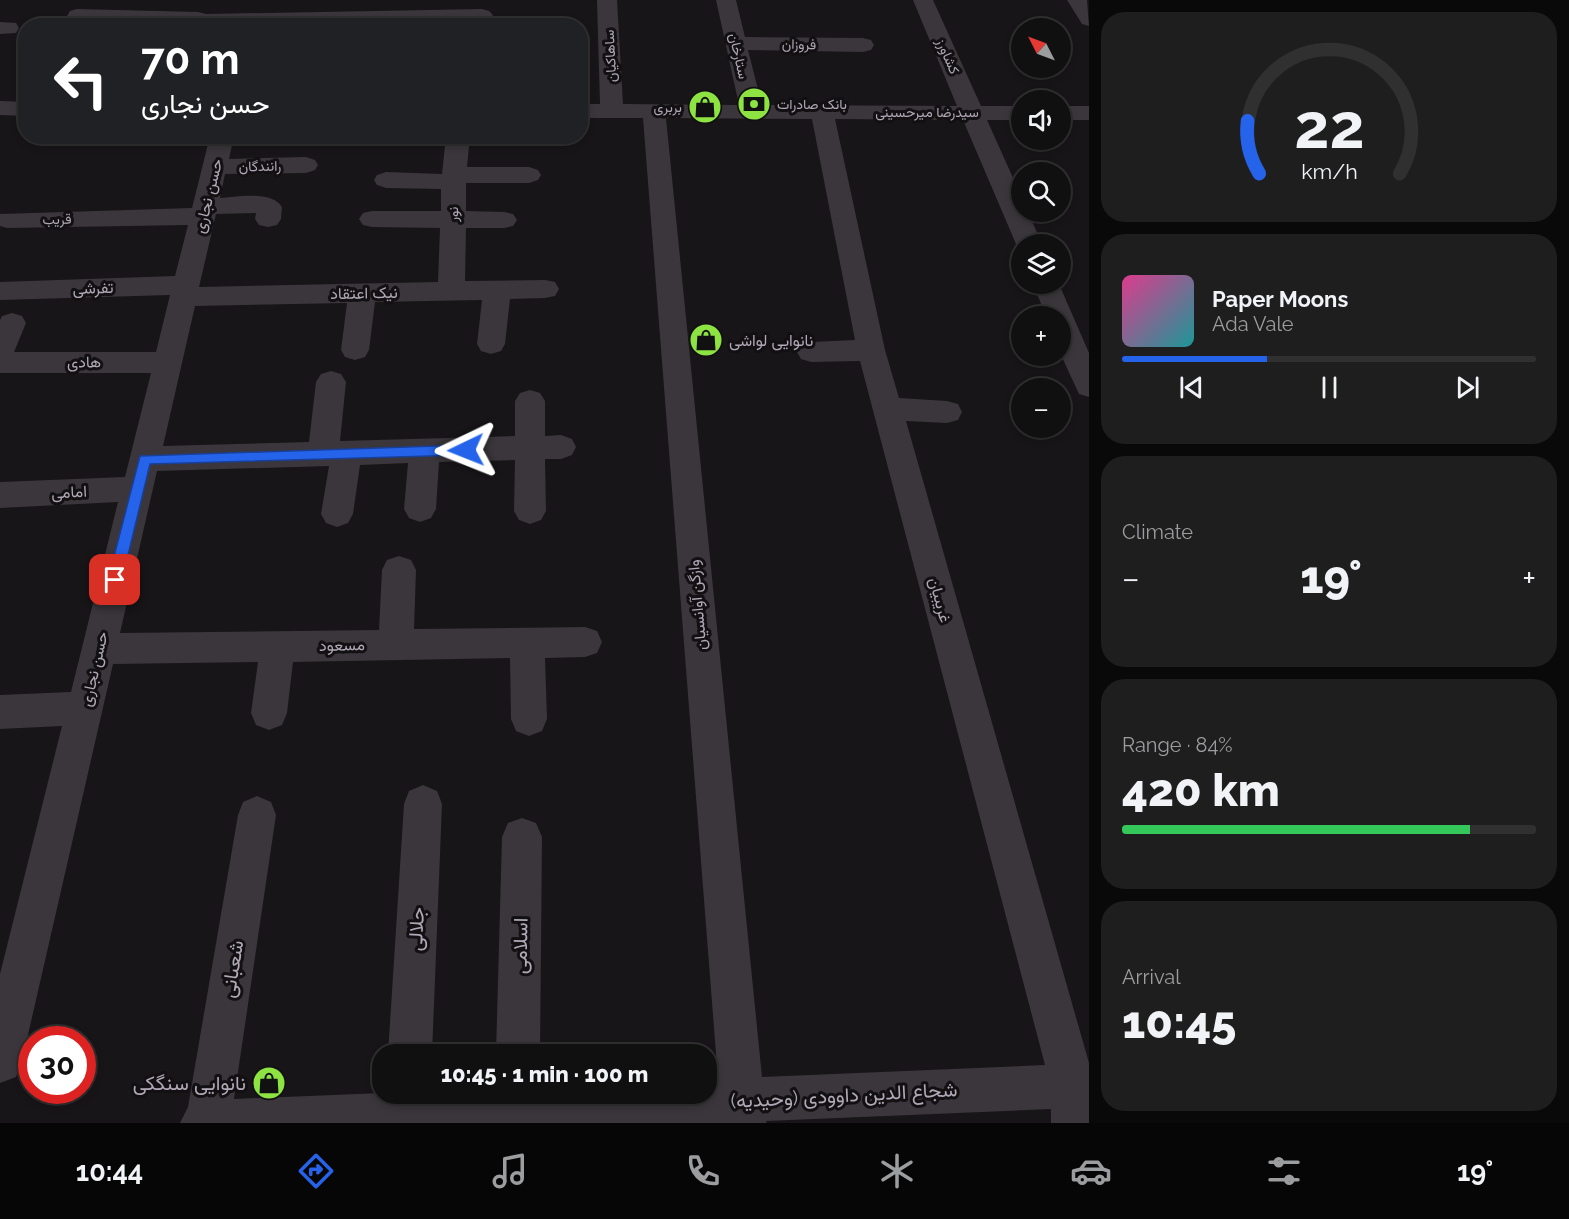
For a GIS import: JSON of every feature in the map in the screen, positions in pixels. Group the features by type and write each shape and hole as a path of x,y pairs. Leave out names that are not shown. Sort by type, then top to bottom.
{"street":[{"name":"ساهاکیان","path":"607,0 612,111"},
{"name":"ستارخان","path":"726,0 752,112"},
{"name":"کشاورز","path":"923,0 1025,234"},
{"path":"75,18 77,15 300,16 398,8 482,14"},
{"name":"فروزان","path":"736,44 863,45"},
{"path":"0,108 18,109"},
{"name":"سیدرضا میرحسینی","path":"588,111 1011,113"},
{"name":"وازگن آوانسیان","path":"654,111 743,1111"},
{"name":"غریبیان","path":"822,112 872,350 1079,1098"},
{"path":"1071,113 1089,113"},
{"name":"نور","path":"451,291 457,144"},
{"name":"رانندگان","path":"218,152 306,165"},
{"name":"حسن نجاری","path":"0,1061 218,152"},
{"path":"386,180 529,175"},
{"path":"107,218 117,190"},
{"name":"قریب","path":"7,220 107,218 266,205 269,207 268,219"},
{"path":"372,219 504,220"},
{"name":"نیک اعتقاد","path":"185,291 362,293 545,289"},
{"path":"491,344 497,290"},
{"name":"تفرشی","path":"0,291 185,291"},
{"path":"355,350 362,293"},
{"path":"0,352 12,323"},
{"path":"1071,344 1089,386"},
{"path":"811,352 872,350"},
{"name":"هادی","path":"0,363 168,362"},
{"path":"331,382 337,514"},
{"path":"530,401 530,511"},
{"path":"888,409 947,412"},
{"name":"امامی","path":"0,495 141,474 334,454 561,447"},
{"path":"420,509 424,451"},
{"path":"396,645 399,570"},
{"name":"مسعود","path":"99,649 585,642"},
{"path":"527,643 529,719"},
{"path":"269,713 278,646"},
{"path":"0,712 85,708"},
{"name":"جلالی","path":"411,1044 423,804"},
{"name":"شعبانی","path":"208,1123 257,815"},
{"name":"اسلامی","path":"518,1044 522,837"},
{"name":"شجاع الدین داوودی (وحیدیه)","path":"203,1123 313,1121 407,1104 528,1109 743,1111 1079,1098"}],"place":[{"name":"بانک صادرات","path":"754,104"},
{"name":"بربری","path":"705,107"},
{"name":"نانوایی لواشی","path":"706,340"},
{"name":"نانوایی سنگکی","path":"269,1083"}],"route":[{"path":"115,580 144,459 466,450"}]}
